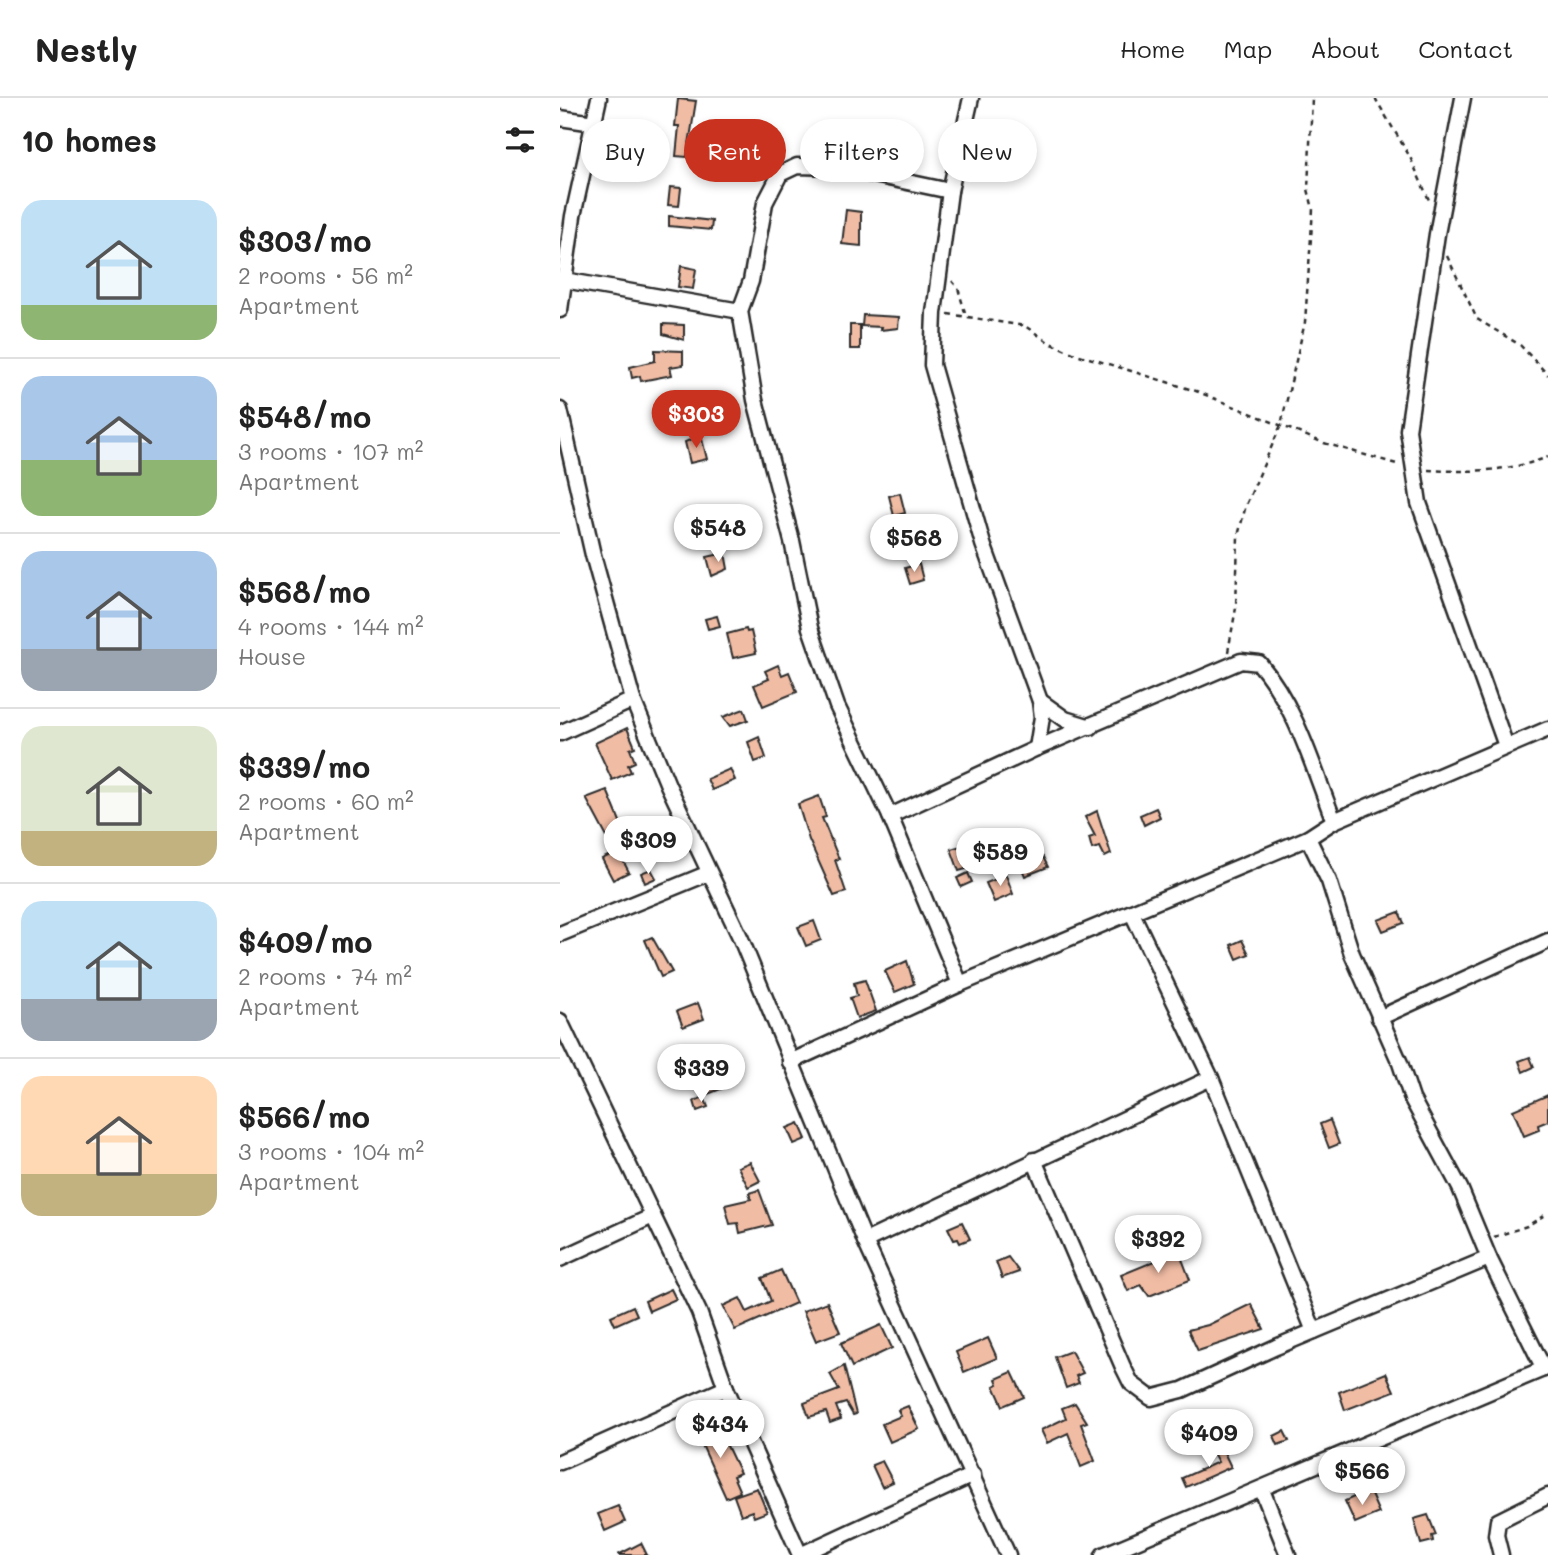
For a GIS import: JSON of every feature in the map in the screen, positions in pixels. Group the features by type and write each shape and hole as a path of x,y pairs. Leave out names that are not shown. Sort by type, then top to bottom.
{"street":[{"path":"595,119 599,98"},
{"path":"971,98 950,191 934,313 932,365 983,544 1040,701 1042,717 1037,748"},
{"path":"1463,98 1437,234 1408,430 1419,503 1506,746"},
{"path":"560,118 581,120"},
{"path":"950,191 836,167 797,166 780,174 765,203 751,281 740,311 755,400 792,541 810,628 837,706 890,816 960,984"},
{"path":"560,310 573,216 581,180"},
{"path":"564,280 740,311"},
{"path":"560,410 596,569 633,700 668,785 741,939 865,1241 1008,1555"},
{"path":"890,816 1037,748 1241,661 1259,663 1274,681 1289,709 1334,821"},
{"path":"560,733 633,700"},
{"path":"1040,701 1065,719 1091,727"},
{"path":"790,1062 960,984 1308,838 1334,821 1548,729"},
{"path":"1103,1555 1546,1368 1489,1258 1460,1188 1412,1099 1352,954 1329,881 1308,838"},
{"path":"560,934 709,873"},
{"path":"1132,913 1211,1078 1314,1331"},
{"path":"1379,1018 1548,941"},
{"path":"560,1021 699,1312 726,1388 800,1555 973,1475"},
{"path":"865,1241 1211,1078"},
{"path":"1034,1160 1123,1367 1131,1382 1151,1398 1182,1390 1489,1258"},
{"path":"560,1259 653,1216"},
{"path":"560,1462 726,1388"},
{"path":"1262,1490 1288,1555"},
{"path":"1501,1555 1496,1535 1498,1521 1548,1496"}],"path":[{"path":"1228,667 1228,640 1236,608 1238,536 1246,505 1282,425 1305,322 1313,209 1308,189 1312,98"},
{"path":"1375,98 1410,157 1430,208"},
{"path":"1437,234 1476,319 1520,345 1548,375"},
{"path":"940,268 958,288 966,316"},
{"path":"934,313 1024,326 1049,343 1073,353 1196,391 1324,443 1412,469 1466,472 1531,464 1548,457"},
{"path":"1483,1242 1527,1226 1548,1213"}],"building":[{"path":"678,99 696,101 693,119 684,119 684,157 676,156 679,126 675,126"},
{"path":"670,187 681,188 679,206 668,205"},
{"path":"846,210 861,212 861,246 842,244"},
{"path":"669,216 712,221 711,230 669,226"},
{"path":"681,266 696,269 693,289 678,287"},
{"path":"863,315 899,317 898,328 880,330 881,327 862,326"},
{"path":"663,324 684,325 684,340 663,334"},
{"path":"850,325 860,325 860,349 850,349"},
{"path":"655,350 683,351 683,365 670,367 672,375 641,381 640,376 632,378 630,367 655,361"},
{"path":"701,435 707,459 690,463 685,442"},
{"path":"900,493 905,513 894,516 889,496"},
{"path":"725,553 728,569 712,576 707,557"},
{"path":"919,564 923,580 910,584 905,568"},
{"path":"717,616 720,626 708,629 705,619"},
{"path":"746,629 747,632 751,631 756,653 733,658 727,634"},
{"path":"778,665 782,675 789,672 797,692 763,706 754,685 769,679 765,671"},
{"path":"744,709 748,720 730,726 723,717"},
{"path":"627,728 635,747 630,749 635,762 628,765 631,772 612,780 595,743"},
{"path":"759,737 766,758 755,762 748,742"},
{"path":"730,769 735,780 712,790 707,779"},
{"path":"607,790 626,836 610,843 586,798"},
{"path":"819,796 826,817 822,818 839,859 835,860 846,892 834,896 809,840 798,804"},
{"path":"1156,808 1160,817 1144,825 1140,815"},
{"path":"1097,811 1111,854 1105,857 1100,847 1092,849 1089,838 1095,836 1085,817"},
{"path":"961,846 969,868 959,871 951,849"},
{"path":"618,851 629,872 613,880 602,859"},
{"path":"1043,857 1048,867 1025,876 1021,866"},
{"path":"651,869 656,878 645,883 641,873"},
{"path":"968,873 972,882 961,887 957,878"},
{"path":"1006,875 1013,894 994,902 986,883"},
{"path":"1399,912 1404,923 1383,931 1378,920"},
{"path":"814,921 821,940 806,946 798,927"},
{"path":"652,937 672,972 661,977 645,940"},
{"path":"1242,940 1249,954 1237,959 1231,945"},
{"path":"907,961 914,984 895,992 885,971"},
{"path":"865,980 876,1011 857,1018 850,998 857,996 854,983"},
{"path":"698,1003 704,1019 683,1027 677,1011"},
{"path":"1530,1057 1534,1067 1523,1072 1519,1061"},
{"path":"718,1067 726,1087 708,1094 700,1074"},
{"path":"1548,1095 1548,1121 1538,1125 1539,1130 1524,1136 1513,1110"},
{"path":"704,1097 708,1107 697,1111 694,1101"},
{"path":"1330,1120 1339,1144 1329,1148 1320,1124"},
{"path":"799,1123 806,1139 794,1144 787,1128"},
{"path":"750,1162 760,1181 748,1187 738,1167"},
{"path":"759,1190 772,1225 740,1233 738,1223 730,1224 725,1205 751,1199 749,1193"},
{"path":"962,1222 970,1239 960,1243 958,1239 954,1240 948,1228"},
{"path":"1179,1251 1190,1280 1149,1296 1141,1285 1128,1291 1121,1275"},
{"path":"1008,1257 1019,1272 1002,1278 996,1262"},
{"path":"781,1270 796,1303 735,1330 723,1306 740,1298 747,1312 771,1301 762,1278"},
{"path":"671,1289 676,1299 649,1311 645,1301"},
{"path":"827,1302 840,1332 816,1341 803,1311"},
{"path":"1251,1304 1264,1329 1198,1351 1188,1330 1208,1325"},
{"path":"633,1306 637,1315 615,1325 611,1316"},
{"path":"881,1325 892,1348 852,1367 841,1343"},
{"path":"988,1338 997,1358 964,1372 956,1352"},
{"path":"1071,1351 1083,1373 1076,1376 1079,1383 1066,1388 1055,1357"},
{"path":"844,1366 856,1414 853,1415 846,1403 836,1406 841,1419 830,1423 826,1412 809,1417 804,1403 839,1390 830,1374"},
{"path":"1012,1372 1024,1397 1003,1406 994,1386 998,1384 996,1379"},
{"path":"1386,1373 1394,1391 1345,1410 1339,1392"},
{"path":"1075,1403 1087,1422 1081,1424 1095,1461 1081,1467 1068,1433 1047,1443 1041,1430 1066,1418 1062,1408"},
{"path":"908,1406 919,1429 890,1442 882,1424 901,1416 898,1410"},
{"path":"717,1425 740,1473 733,1476 740,1492 726,1498 697,1434"},
{"path":"1284,1431 1289,1441 1278,1445 1274,1436"},
{"path":"1222,1448 1231,1467 1186,1487 1182,1478 1218,1462 1213,1453"},
{"path":"882,1461 893,1482 882,1487 872,1465"},
{"path":"757,1488 767,1512 754,1517 752,1511 741,1515 734,1496"},
{"path":"1369,1490 1379,1513 1355,1523 1345,1501"},
{"path":"618,1506 625,1522 605,1531 598,1514"},
{"path":"1428,1515 1436,1535 1432,1536 1433,1541 1421,1544 1414,1519"},
{"path":"641,1543 647,1555 618,1555"}]}
